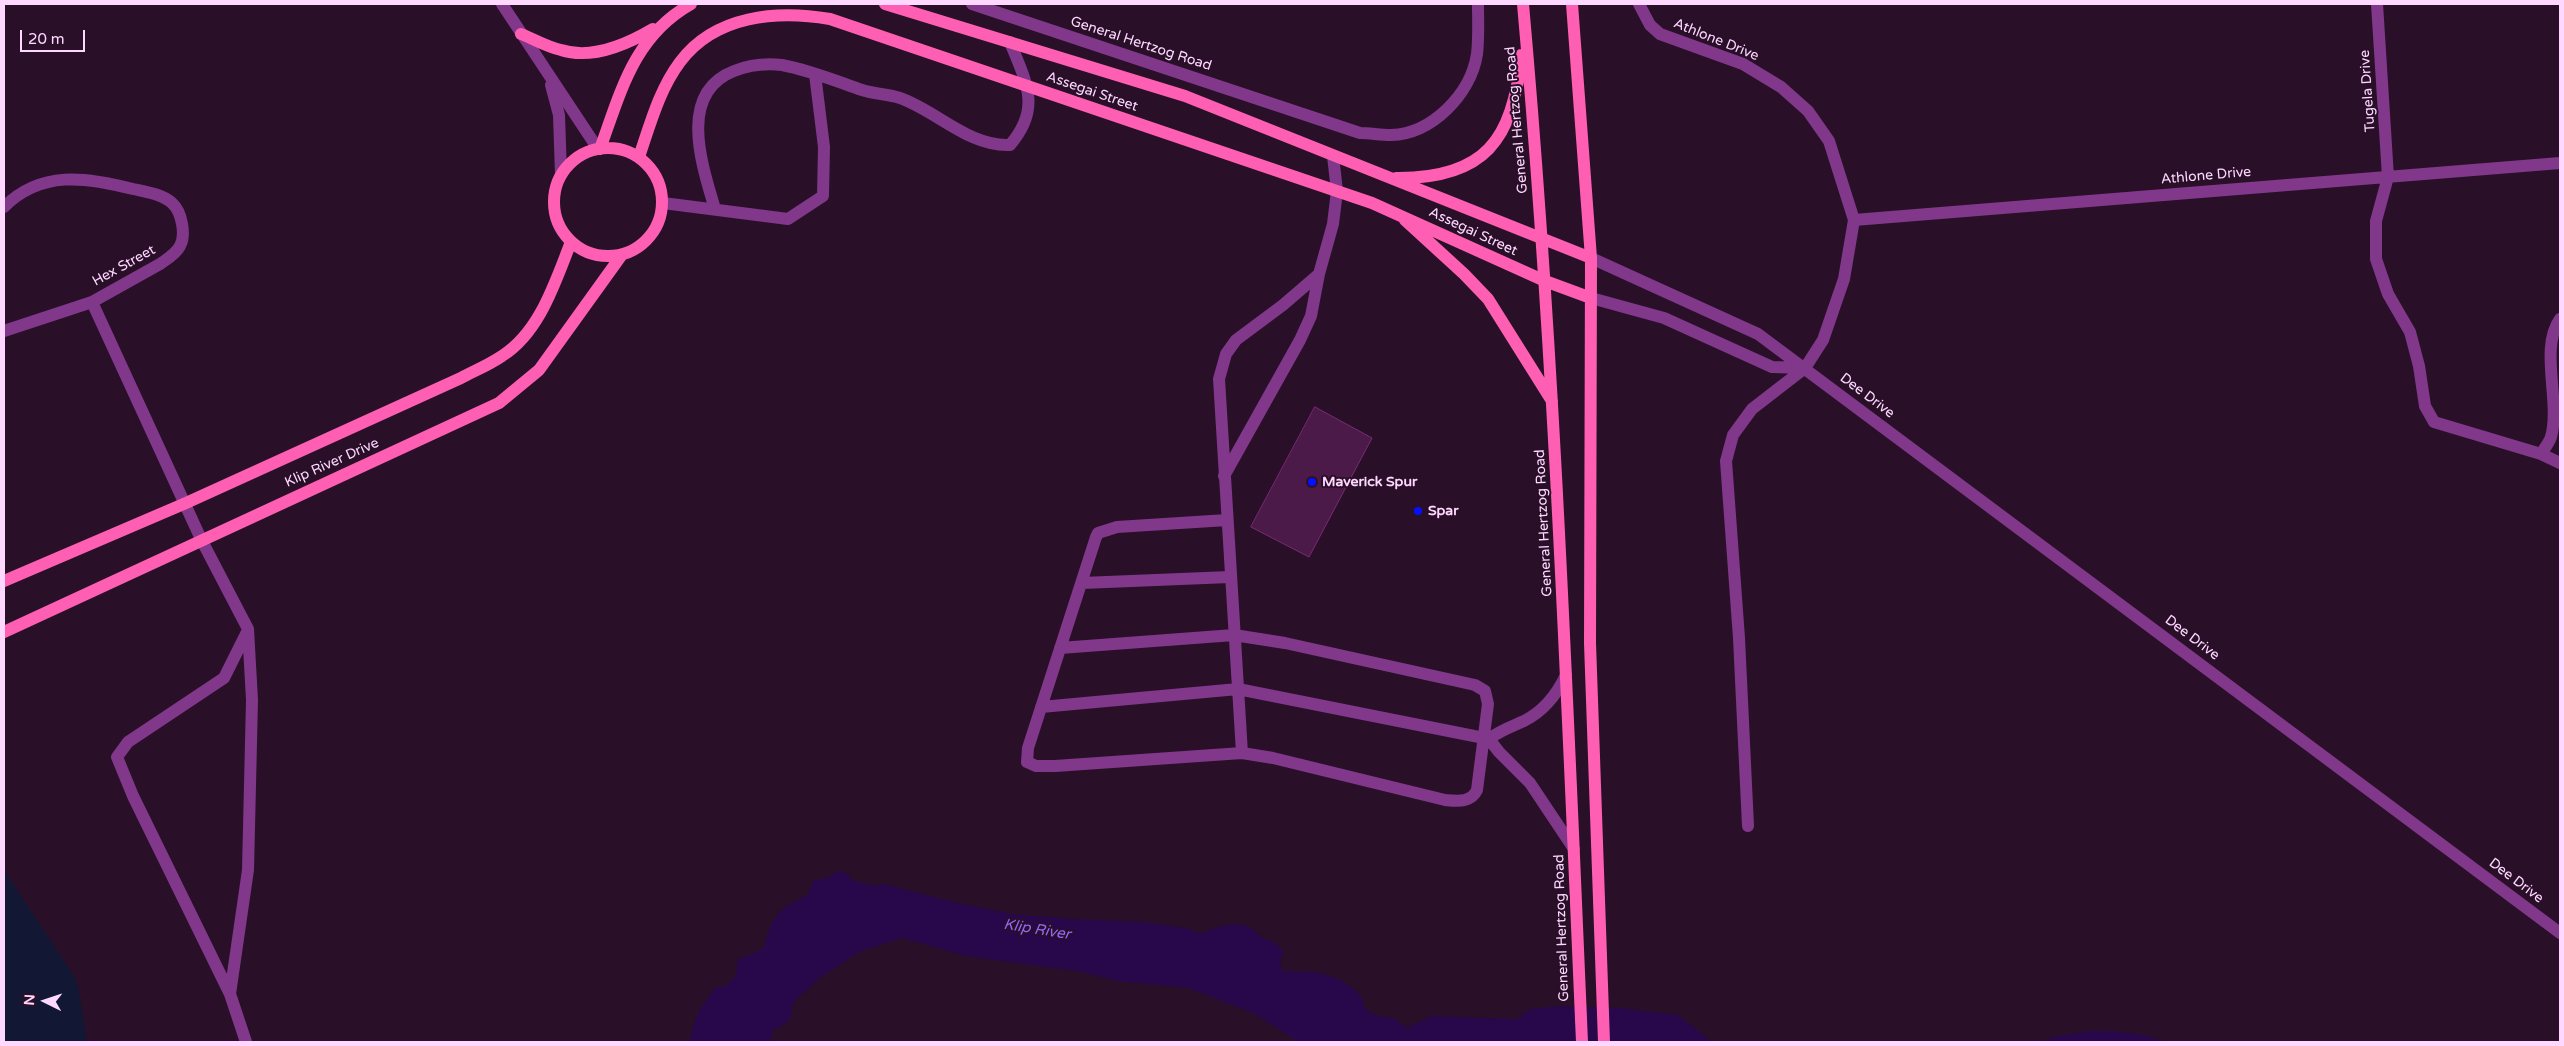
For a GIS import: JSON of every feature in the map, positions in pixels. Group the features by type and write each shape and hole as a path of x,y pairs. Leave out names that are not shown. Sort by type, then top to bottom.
{"main road":[{"path":"599,149 630,68 652,33 674,13 691,4"},
{"name":"Assegai Street","path":"885,4 1185,96 1591,258"},
{"name":"General Hertzog Road","path":"1523,4 1553,403 1582,1042"},
{"path":"1572,4 1591,258 1590,643 1604,1042"},
{"name":"Assegai Street","path":"639,157 656,105 680,62 711,33 746,19 778,14 806,15 830,19 1337,191 1397,213 1545,281 1591,298"},
{"path":"1388,178 1419,178 1444,174 1468,166 1488,152 1501,132 1512,107 1519,79 1524,21"},
{"path":"521,34 561,51 582,54 607,50 634,40 662,24"},
{"name":"Klip River Drive","path":"599,149 623,149 639,157 652,170 661,186 663,203 660,221 651,237 637,249 621,256 603,257 586,252 571,242 560,227 554,210 555,192 561,175 572,161 588,152 599,149"},
{"path":"1397,213 1464,274 1488,299 1553,403"},
{"name":"Klip River Drive","path":"4,581 186,503 461,378 504,356 530,329 550,296 571,242"},
{"name":"Klip River Drive","path":"4,632 201,539 499,403 539,370 621,256"}],"street":[{"path":"502,4 599,149"},
{"name":"General Hertzog Road","path":"972,4 1360,133 1392,135 1424,126 1446,111 1465,86 1476,55 1478,4"},
{"name":"Athlone Drive","path":"1639,4 1650,25 1660,34 1743,64 1781,88 1808,111 1829,141 1854,220 1844,279 1823,340 1805,368"},
{"name":"Tugela Drive","path":"2377,4 2388,177 2376,221 2376,259 2388,294 2410,332 2420,366 2425,406 2434,422 2541,454 2560,463"},
{"path":"715,209 705,176 698,138 698,116 705,92 719,76 746,66 768,64 783,66 815,74 865,91 899,98 932,113 977,140 996,146 1010,145 1021,132 1030,111 1028,86 1010,42"},
{"path":"546,68 559,116 561,175"},
{"path":"663,203 788,219 823,196 824,147 815,74"},
{"path":"1224,476 1300,340 1310,316 1333,224 1337,191 1333,156"},
{"name":"Athlone Drive","path":"1854,220 2560,162"},
{"name":"Hex Street","path":"4,207 31,186 58,179 99,180 155,194 173,203 180,215 183,229 180,246 171,257 92,302 4,331"},
{"name":"Dee Drive","path":"1591,258 1758,334 2560,933"},
{"path":"1242,754 1219,379 1226,354 1236,340 1283,305 1319,274"},
{"path":"1591,298 1664,318 1772,367 1805,368"},
{"name":"Hex Street","path":"92,302 201,539 248,629"},
{"path":"2541,454 2550,439 2554,419 2551,346 2555,326 2560,319"},
{"path":"1748,826 1726,461 1733,435 1752,409 1805,368"},
{"path":"1060,648 1234,635 1285,643 1475,685 1482,688 1488,696 1486,738 1477,790 1474,796 1457,801 1445,800 1273,758 1242,754 1036,766 1027,762 1026,752 1096,537 1103,529 1227,520"},
{"path":"1082,583 1230,576"},
{"path":"230,994 248,870 252,700 248,629"},
{"path":"246,1042 230,994 133,796 117,757 128,742 224,678 248,629"},
{"path":"1042,707 1238,689 1486,738 1542,710 1557,692 1566,675"},
{"path":"1486,738 1530,783 1574,849"}],"shaded area":[{"path":"4,870 77,981 87,1042 4,1042"}],"water":[{"name":"Klip River","path":"838,871 847,873 852,880 876,886 884,884 953,902 1012,914 1143,922 1185,928 1202,934 1224,926 1247,926 1260,936 1275,943 1284,953 1280,960 1282,971 1325,974 1342,981 1358,993 1362,998 1364,1008 1377,1016 1394,1018 1407,1028 1432,1016 1516,1019 1531,1009 1563,1006 1619,1008 1678,1015 1712,1042 1299,1042 1253,1013 1188,988 1118,981 1077,971 966,956 902,938 859,952 819,978 793,1003 791,1018 782,1026 773,1030 770,1042 690,1042 696,1018 702,1006 716,987 726,986 735,976 738,960 764,948 769,929 777,915 789,905 807,896 814,880 828,878"},
{"path":"2092,1031 2138,1034 2164,1042 2041,1042 2058,1036"}],"building":[{"name":"Maverick Spur","path":"1315,407 1372,438 1309,557 1251,527"}],"place":[{"name":"Maverick Spur","path":"1312,482"},
{"name":"Spar","path":"1418,511"}]}
